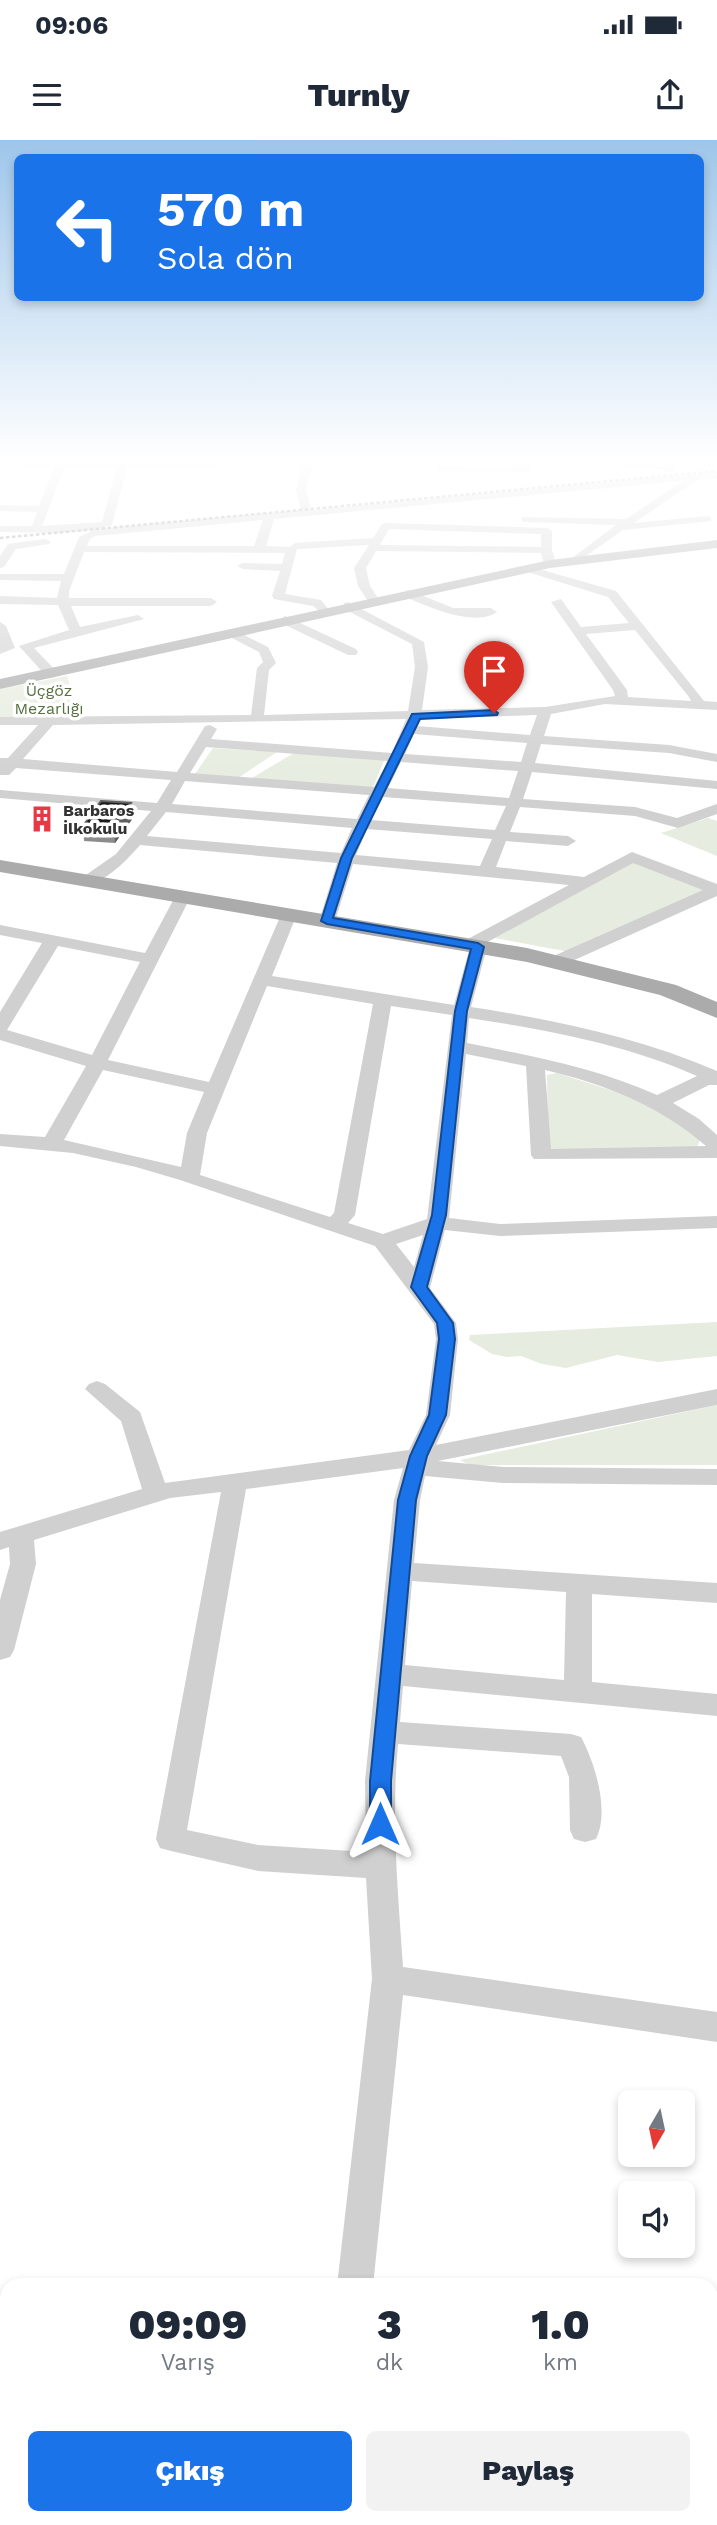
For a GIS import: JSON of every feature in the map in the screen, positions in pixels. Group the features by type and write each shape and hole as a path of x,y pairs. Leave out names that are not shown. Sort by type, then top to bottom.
{"main road":[{"path":"0,684 324,611 528,569"},
{"path":"3,870 89,880 474,946 555,962 668,990 717,1010"}],"street":[{"path":"72,568 63,603 76,632"},
{"path":"286,568 278,596 317,603 324,611"},
{"path":"360,568 364,586 374,601"},
{"path":"528,569 594,586 612,594 695,696 699,706"},
{"path":"0,577 68,578"},
{"path":"409,594 451,612 491,612"},
{"path":"0,600 63,603 211,602"},
{"path":"557,602 620,691 622,700"},
{"path":"327,921 346,858 414,723 423,664 418,642 348,606"},
{"path":"0,626 4,649 138,619"},
{"path":"285,620 352,652"},
{"path":"577,631 639,626"},
{"path":"232,633 264,650 270,663 263,668 257,719"},
{"path":"25,646 52,674"},
{"path":"414,723 545,711 592,700 717,706"},
{"path":"486,871 514,804 545,711"},
{"path":"0,722 257,719 414,723 535,739 670,749 717,758"},
{"path":"89,880 122,858 162,807 216,720"},
{"path":"0,777 6,763 48,722"},
{"path":"202,743 715,780"},
{"path":"237,782 294,749"},
{"path":"6,763 635,812 678,824 713,813"},
{"path":"0,794 568,841"},
{"path":"136,840 587,881"},
{"path":"419,1287 437,1223 461,1011 474,946 632,857 717,890 555,962"},
{"path":"52,1143 97,1063 183,896"},
{"path":"190,1176 197,1133 289,914"},
{"path":"0,930 150,959"},
{"path":"0,1027 53,940"},
{"path":"261,981 531,1020 603,1037 691,1066 717,1079"},
{"path":"335,1224 344,1214 383,999"},
{"path":"0,1034 97,1063 215,1089"},
{"path":"457,1047 535,1062 639,1093 659,1102 717,1145"},
{"path":"535,1062 541,1155 717,1152"},
{"path":"659,1102 705,1080 717,1079"},
{"path":"0,1131 31,1140 91,1149 190,1176 383,1241 445,1323 447,1339 438,1415 417,1461 407,1500 380,1781 381,1866 388,1979 356,2278"},
{"path":"0,1140 31,1140"},
{"path":"383,1241 437,1223 500,1230 717,1222"},
{"path":"97,1389 132,1418 156,1494"},
{"path":"0,1650 23,1564 10,1538 156,1494 417,1461 717,1397"},
{"path":"417,1461 503,1475 717,1477"},
{"path":"235,1482 171,1839 258,1858 381,1866"},
{"path":"400,1571 717,1593"},
{"path":"578,1692 579,1583"},
{"path":"390,1674 717,1705"},
{"path":"385,1732 571,1745 584,1777 585,1830"},
{"path":"388,1979 717,2026"}],"green space":[{"name":"Üçgöz Mezarlığı","path":"67,676 74,697 62,718 0,717 0,689"},
{"path":"213,748 277,752 238,778 195,774"},
{"path":"294,753 385,758 372,790 250,779"},
{"path":"708,818 717,821 717,856 661,833"},
{"path":"634,861 706,888 704,894 570,952 495,938"},
{"path":"557,1073 654,1104 700,1140 696,1150 548,1151 547,1075"},
{"path":"717,1322 717,1356 658,1362 617,1355 566,1368 542,1364 521,1356 492,1354 469,1340 470,1335"},
{"path":"717,1405 717,1465 470,1465 460,1460"}],"building":[{"path":"101,801 131,803 114,828 83,826"}],"place":[{"name":"Barbaros İlkokulu","path":"42,819"}],"route":[{"path":"380,1824 380,1781 407,1500 418,1456 438,1415 447,1339 445,1323 419,1287 439,1215 461,1011 478,947 327,921 346,858 416,716 494,713"}]}
